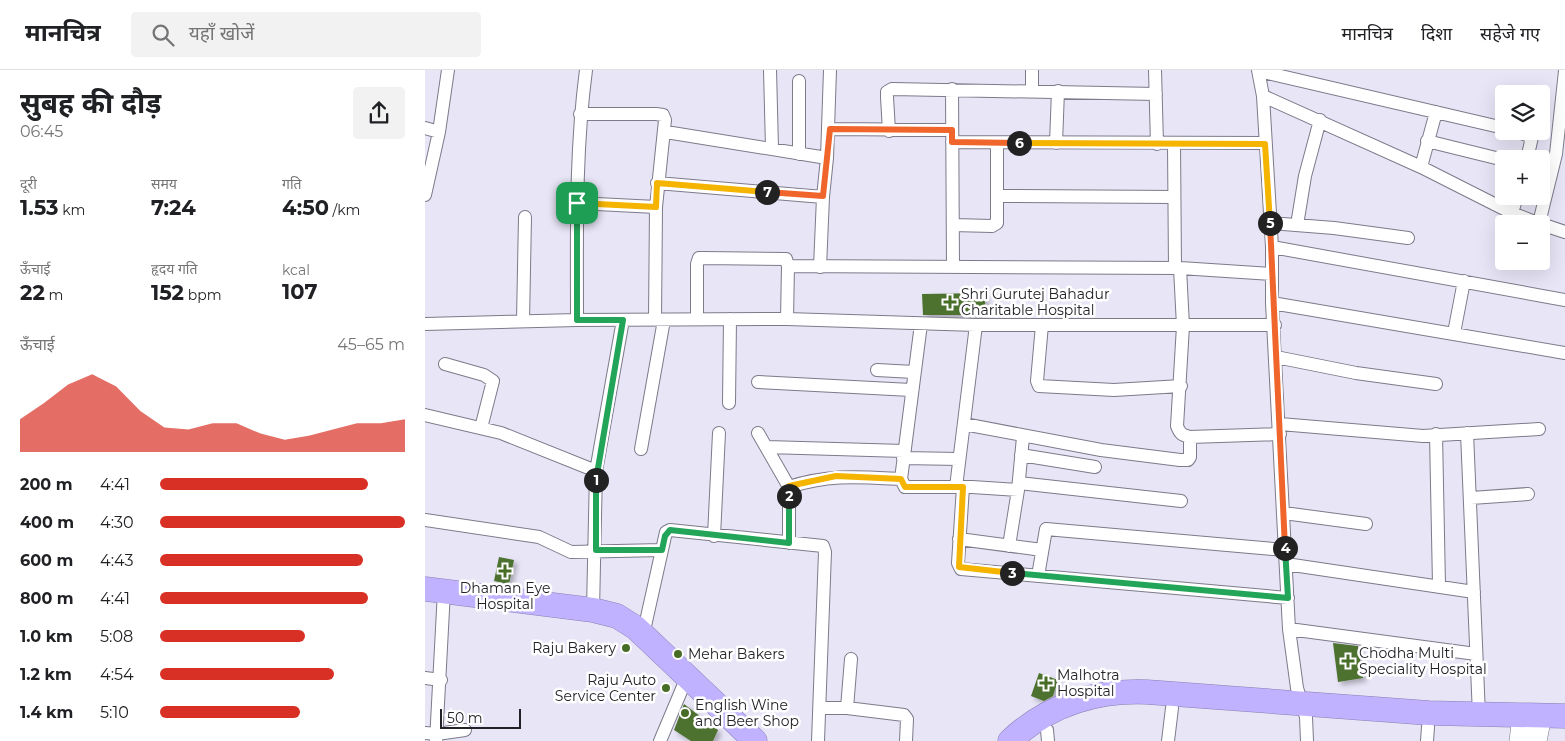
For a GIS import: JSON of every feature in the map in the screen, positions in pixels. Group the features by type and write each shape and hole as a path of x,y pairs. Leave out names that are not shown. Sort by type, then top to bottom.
{"highway":[{"path":"435,590 593,610 617,616 643,635 755,741"},
{"path":"1010,741 1026,726 1066,704 1112,692 1147,692 1303,710 1428,734 1535,727"},
{"path":"1042,737 1071,717 1113,706 1479,715 1535,727 1565,730"}],"street":[{"path":"425,195 439,132 448,70"},
{"path":"577,320 577,203 580,114 586,70"},
{"path":"770,70 772,148"},
{"path":"820,267 823,196 830,129 830,70"},
{"path":"1032,70 1032,90"},
{"path":"1155,70 1157,144"},
{"path":"1542,215 1563,125 1565,71 1554,70"},
{"path":"1307,741 1289,629 1273,303 1271,223 1263,96 1258,71 1495,126"},
{"path":"799,81 799,154"},
{"path":"952,89 953,267"},
{"path":"889,131 887,97 889,90 1032,90 1155,94"},
{"path":"1056,143 1058,91"},
{"path":"1263,96 1421,167 1517,215"},
{"path":"1421,167 1436,112"},
{"path":"580,114 656,114 663,115 665,120 656,207 659,320 641,450"},
{"path":"1297,224 1305,176 1320,120"},
{"path":"425,128 439,132"},
{"path":"830,129 952,136 997,143 1265,144"},
{"path":"665,132 827,158"},
{"path":"1427,141 1495,158"},
{"path":"953,226 995,225 997,221 997,143"},
{"path":"1173,144 1174,196 1183,326 1181,386 1177,426 1182,436 1280,429 1401,436 1539,428"},
{"path":"657,183 823,196"},
{"path":"997,196 1174,196"},
{"path":"577,203 656,207"},
{"path":"1512,213 1514,205"},
{"path":"523,321 525,217"},
{"path":"1271,223 1297,224 1407,238"},
{"path":"1550,227 1565,232"},
{"path":"1272,247 1565,300"},
{"path":"697,319 697,264 699,258 786,259 788,266 787,319"},
{"path":"788,266 1178,268 1272,274"},
{"path":"1454,333 1464,281"},
{"path":"1273,303 1454,333 1565,354"},
{"path":"729,403 730,319"},
{"path":"425,324 577,320 787,319 977,325 1275,325"},
{"path":"593,610 596,550 596,471 623,320"},
{"path":"921,324 903,455 901,479 905,487 1018,486 1181,501"},
{"path":"977,325 959,458 958,564 961,569 1288,598"},
{"path":"1042,325 1037,381 1039,386 1113,390 1181,386"},
{"path":"1276,357 1356,373 1436,384"},
{"path":"445,364 484,375 493,381 481,428"},
{"path":"877,370 913,372"},
{"path":"759,382 911,390"},
{"path":"425,415 481,428 527,443 596,471"},
{"path":"964,424 1023,437 1180,460 1188,460 1190,457 1189,437"},
{"path":"759,432 789,486 789,543"},
{"path":"714,536 719,433"},
{"path":"1467,433 1479,715"},
{"path":"1436,434 1439,585"},
{"path":"1009,546 1023,437"},
{"path":"767,448 959,458"},
{"path":"1021,455 1095,467"},
{"path":"789,486 836,476 901,479"},
{"path":"1471,498 1529,494"},
{"path":"1284,513 1365,524"},
{"path":"425,520 539,537 571,552 662,550"},
{"path":"1037,576 1044,531 1050,528 1285,550"},
{"path":"643,635 665,536 670,530 714,536 819,544 825,549 818,741"},
{"path":"959,540 1042,550"},
{"path":"1286,564 1439,585 1474,592"},
{"path":"435,590 441,680 433,736 465,730"},
{"path":"1289,629 1476,654"},
{"path":"847,708 851,659"},
{"path":"660,741 687,677"},
{"path":"425,678 441,680"},
{"path":"820,708 847,708 904,714 907,719 906,741"},
{"path":"1168,741 1172,708"}],"building":[{"path":"985,293 985,315 923,315 922,294"},
{"path":"499,557 514,560 509,584 494,581"},
{"path":"1333,643 1358,646 1363,678 1338,682"},
{"path":"1039,673 1058,680 1053,696 1044,701 1031,696"},
{"name":"English Wine and Beer Shop","path":"684,704 718,730 713,741 691,741 674,730"}],"place":[{"name":"Shri Gurutej Bahadur Charitable Hospital","path":"950,302"},
{"name":"Dhaman Eye Hospital","path":"505,571"},
{"name":"Raju Bakery","path":"626,648"},
{"name":"Mehar Bakers","path":"678,654"},
{"name":"Chodha Multi Speciality Hospital","path":"1348,661"},
{"name":"Malhotra Hospital","path":"1046,683"},
{"name":"Raju Auto Service Center","path":"666,688"},
{"name":"English Wine and Beer Shop","path":"685,713"}],"route":[{"path":"830,129 889,131 952,130 952,142 1265,144 1272,247 1273,303 1288,598 961,569 958,564 963,487 905,487 901,479 836,476 789,486 789,543 670,530 665,536 662,550 596,550 596,471 623,320 577,320 577,203 656,207 657,183 823,196 830,129"}]}
